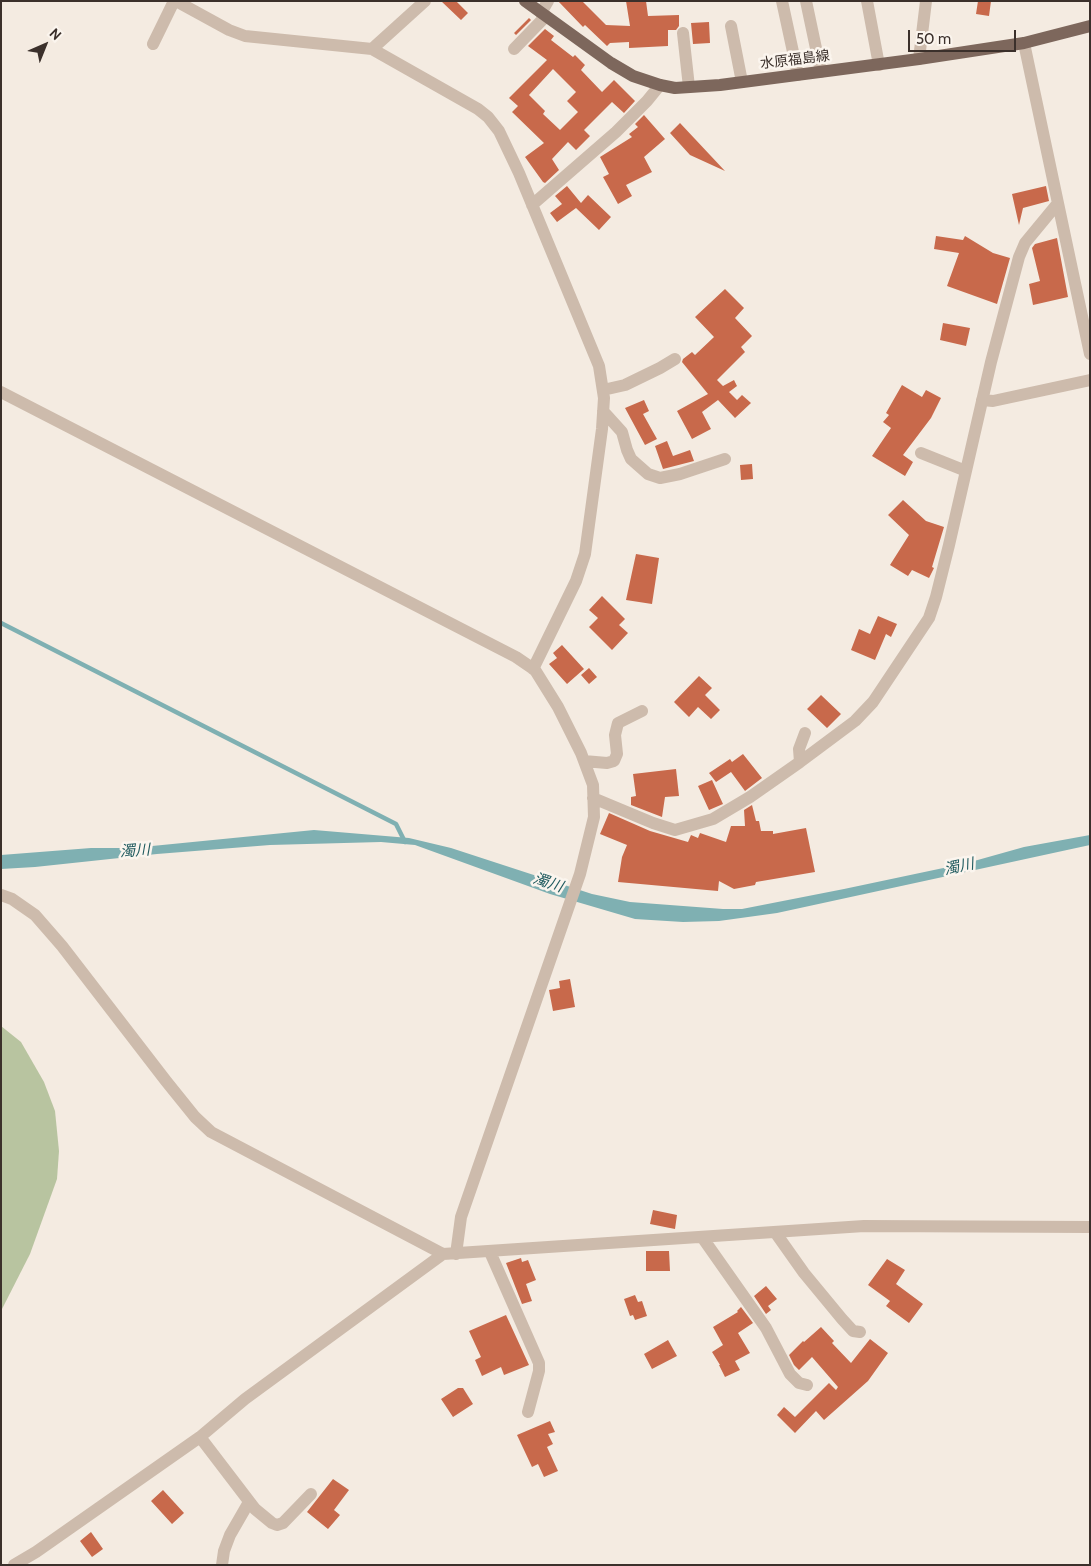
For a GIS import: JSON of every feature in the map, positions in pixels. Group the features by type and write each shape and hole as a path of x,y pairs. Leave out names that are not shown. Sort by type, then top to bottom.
{"main road":[{"name":"水原福島線","path":"525,1 611,63 634,76 675,88 742,82 919,60 1024,43 1090,26"}],"street":[{"path":"152,44 175,1 229,30 245,36 372,49 462,100 488,117 499,131 599,366 603,390 603,411 585,554 576,581 533,669"},
{"path":"372,49 425,1"},
{"path":"514,49 544,15 548,1"},
{"path":"782,1 798,75"},
{"path":"806,1 821,72"},
{"path":"866,1 878,65"},
{"path":"919,60 926,1"},
{"path":"731,26 742,82"},
{"path":"683,33 689,87"},
{"path":"1024,43 1090,354"},
{"path":"532,205 616,132 660,85"},
{"path":"593,798 675,830 713,819 750,797 800,762 855,721 873,702 929,618 936,597 991,362 1022,249 1058,203"},
{"path":"603,390 626,385 675,359"},
{"path":"982,400 993,401 1090,380"},
{"path":"1,392 516,657 533,669 558,707 584,761 593,785 594,817 580,874 449,1254 245,1399 200,1437 14,1565"},
{"path":"603,411 622,432 631,459 648,474 660,478 680,474 725,459"},
{"path":"921,453 966,471"},
{"path":"584,761 607,763 614,761 617,754 615,735 618,723 642,711"},
{"path":"800,762 799,750 805,733"},
{"path":"1,895 12,899 35,915 62,946 166,1081 211,1132 449,1254 864,1226 1090,1227"},
{"path":"775,1232 804,1273 842,1320 853,1331 860,1332"},
{"path":"702,1237 766,1328 790,1374 799,1383 807,1385"},
{"path":"490,1252 539,1363 539,1371 528,1412"},
{"path":"200,1437 249,1502 268,1521 280,1524 312,1494"},
{"path":"222,1565 224,1551 230,1535 249,1502"}],"green space":[{"path":"1,1026 21,1042 44,1082 55,1111 59,1151 57,1179 30,1254 1,1311"}],"water":[{"name":"濁川","path":"314,830 409,838 451,848 592,894 630,902 723,909 742,909 844,889 967,863 1024,847 1090,835 1090,845 777,913 719,921 683,922 635,919 550,894 415,845 381,842 270,845 1,869 1,855 91,848 132,848"}],"building":[{"path":"441,1 456,1 468,13 461,20"},
{"path":"558,1 582,1 606,25 630,26 626,1 646,1 648,16 679,15 679,26 676,30 668,30 668,46 629,48 629,42 610,43 607,46 585,25 583,27"},
{"path":"978,1 991,1 989,16 976,14"},
{"path":"529,18 531,20 516,35 514,33"},
{"path":"709,22 710,43 693,44 691,23"},
{"path":"545,29 554,36 551,40 573,57 575,55 585,65 581,70 602,92 614,80 635,101 624,113 612,102 584,130 590,136 576,150 568,142 552,159 559,170 545,183 525,157 544,143 512,112 518,106 509,98 547,60 528,46","holes":["553,69 576,92 567,101 578,112 560,130 543,114 545,111 529,95"]},
{"path":"644,115 665,139 644,157 652,172 626,185 632,196 618,204 603,177 609,174 600,157 632,137 629,134 638,127 635,124"},
{"path":"680,123 725,171 690,155 670,133"},
{"path":"567,186 581,203 588,195 611,217 599,230 576,208 557,222 550,213 562,204 555,196"},
{"path":"1046,186 1049,201 1023,208 1019,225 1012,194"},
{"path":"936,236 963,240 965,236 993,253 1010,258 997,304 947,286 959,253 934,249"},
{"path":"1057,238 1068,297 1033,305 1029,284 1040,281 1032,248 1035,244"},
{"path":"725,289 744,308 735,318 752,336 741,347 745,352 717,380 723,386 734,380 737,386 729,392 737,400 742,395 751,403 735,418 718,400 702,412 711,429 692,439 677,411 708,394 682,362 692,352 695,355 714,337 695,317"},
{"path":"943,323 970,328 966,346 940,340"},
{"path":"902,385 922,397 926,390 941,398 931,418 903,455 913,462 905,476 872,456 891,428 883,422 889,415 886,413"},
{"path":"644,400 649,411 643,414 657,439 645,445 625,408"},
{"path":"667,441 673,456 690,450 694,461 663,469 655,446"},
{"path":"752,464 753,479 741,480 740,465"},
{"path":"903,500 926,521 944,527 932,567 934,568 929,578 912,570 908,576 890,565 909,535 888,515"},
{"path":"636,554 659,558 652,604 626,600"},
{"path":"602,596 625,619 619,625 628,633 612,650 589,627 598,618 589,610"},
{"path":"878,616 897,624 891,637 886,634 875,660 851,650 859,629 870,634"},
{"path":"562,645 584,669 567,684 549,664 557,658 553,653"},
{"path":"589,668 597,677 589,684 581,675"},
{"path":"699,676 712,688 705,695 720,710 711,719 698,707 689,717 674,702"},
{"path":"821,695 841,714 827,728 807,709"},
{"path":"743,754 762,778 745,791 731,772 716,782 709,773 730,759 732,762"},
{"path":"676,769 679,796 665,797 662,817 631,805 631,797 636,796 633,774"},
{"path":"712,780 723,804 709,810 698,786"},
{"path":"752,805 761,831 773,831 773,834 806,828 815,872 756,882 755,885 734,889 719,881 718,891 618,882 622,857 627,845 600,834 609,813 650,831 688,842 691,835 698,838 700,833 726,842 731,826 745,826 744,810"},
{"path":"570,979 575,1007 553,1011 549,990 560,988 559,981"},
{"path":"653,1210 677,1215 675,1229 650,1224"},
{"path":"646,1251 669,1251 670,1271 646,1271"},
{"path":"521,1258 522,1262 528,1260 536,1280 526,1284 532,1301 522,1304 506,1263"},
{"path":"887,1259 905,1270 896,1284 923,1304 909,1323 886,1306 890,1301 868,1285"},
{"path":"766,1286 777,1299 768,1306 771,1310 766,1314 754,1296"},
{"path":"635,1295 638,1302 642,1301 647,1316 635,1320 633,1315 630,1316 624,1299"},
{"path":"741,1307 753,1323 738,1333 750,1353 735,1361 740,1370 725,1377 712,1352 723,1345 713,1327 738,1312"},
{"path":"506,1315 529,1365 504,1375 501,1367 482,1376 475,1360 481,1357 469,1331"},
{"path":"821,1327 834,1341 832,1343 851,1363 870,1339 888,1353 868,1381 824,1420 816,1411 795,1433 777,1415 784,1407 795,1417 829,1383 836,1390 838,1387 812,1357 799,1370 789,1355"},
{"path":"668,1340 677,1356 652,1369 644,1354"},
{"path":"458,1388 463,1388 473,1404 453,1417 441,1399"},
{"path":"550,1421 555,1432 548,1434 553,1444 547,1447 558,1471 544,1477 538,1464 532,1467 517,1435"},
{"path":"333,1479 349,1490 334,1510 340,1515 328,1529 307,1512"},
{"path":"163,1490 184,1513 172,1524 151,1501"},
{"path":"91,1532 103,1549 92,1557 80,1541"}],"waterway":[{"path":"1,623 396,824 405,842"}]}
